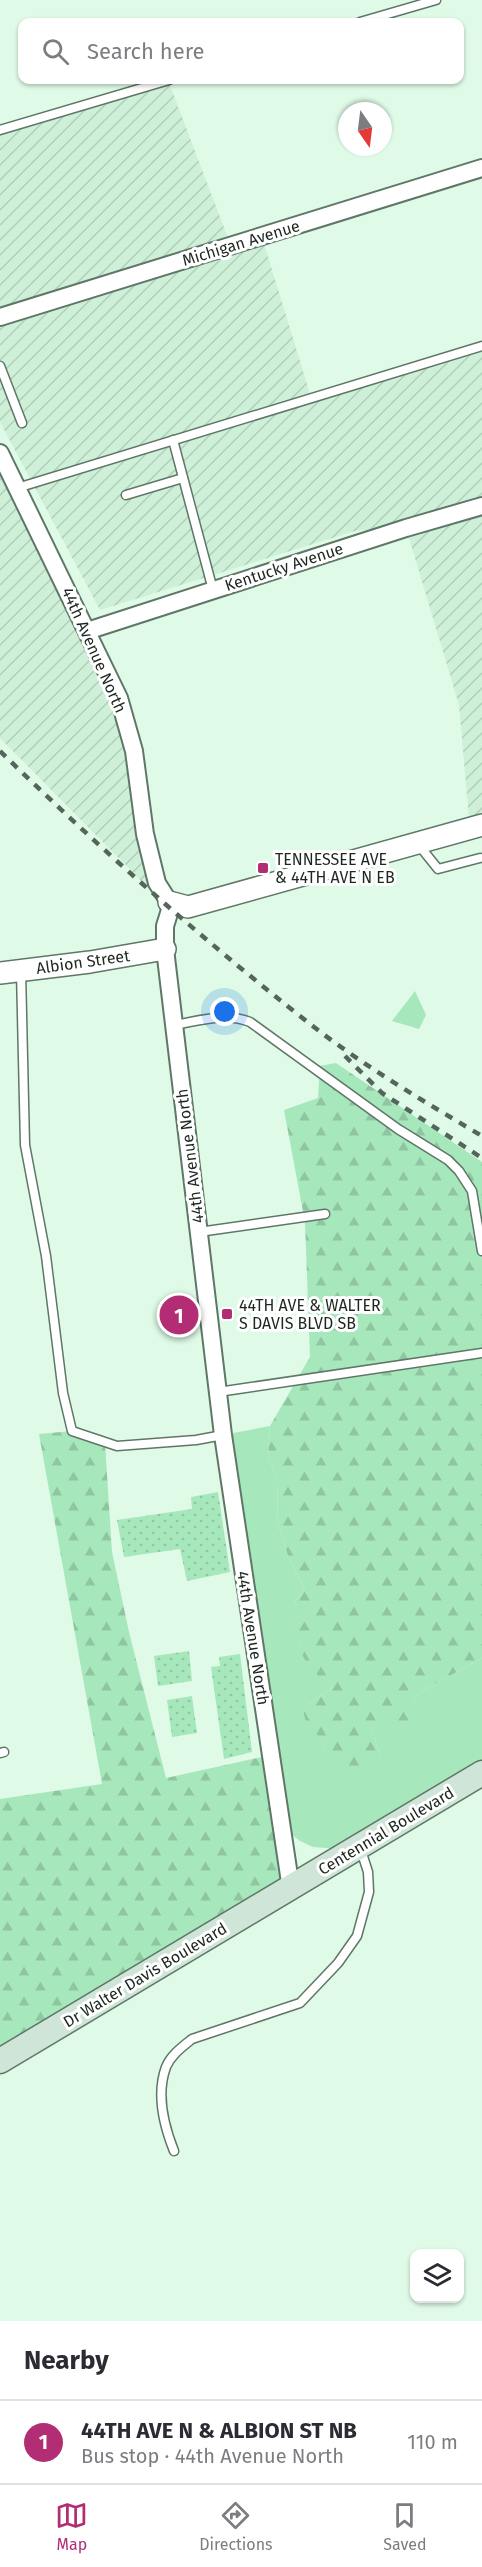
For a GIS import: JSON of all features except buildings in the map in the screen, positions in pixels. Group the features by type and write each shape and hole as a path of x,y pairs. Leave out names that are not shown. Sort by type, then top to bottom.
{"main road":[{"name":"Centennial Boulevard","path":"291,1889 482,1773"},
{"name":"Dr Walter Davis Boulevard","path":"0,2061 291,1889"}],"street":[{"name":"Michigan Avenue","path":"0,317 482,168"},
{"name":"44th Avenue North","path":"0,453 118,698 134,752 145,834 157,883 169,902 170,910 165,926 165,949 223,1435 291,1889"},
{"name":"Kentucky Avenue","path":"87,631 482,506"},
{"path":"169,902 188,907 482,825"},
{"name":"Albion Street","path":"0,973 165,949"}],"lane":[{"path":"374,18 436,0"},
{"path":"0,130 155,84"},
{"path":"17,488 482,346"},
{"path":"0,366 22,423"},
{"path":"172,440 213,590"},
{"path":"126,495 183,478"},
{"path":"417,843 438,869 481,860"},
{"path":"21,971 25,1145 46,1256 63,1394 72,1431 117,1446 196,1440 223,1435"},
{"path":"174,1025 227,1017 250,1022 398,1129 448,1160 459,1171 472,1191 482,1251"},
{"path":"199,1232 325,1214"},
{"path":"218,1392 482,1353"},
{"path":"174,2151 165,2129 161,2101 166,2067 177,2051 192,2039 300,2003 338,1963 357,1936 369,1892 368,1872 360,1847"}],"shaded area":[{"path":"155,84 170,84 231,246 262,237 311,397 482,346 482,825 470,829 459,705 406,528 355,531 100,610 0,422 0,130"},
{"path":"0,449 119,698 170,910 0,738"}],"green space":[{"path":"415,991 426,1015 419,1029 392,1021"},
{"path":"336,1063 482,1162 482,1658 417,1694 412,1706 413,1725 371,1727 380,1755 353,1769 323,1748 327,1741 308,1729 301,1704 309,1704 333,1687 312,1668 300,1649 299,1619 295,1601 305,1589 289,1559 278,1524 277,1480 268,1456 270,1426 310,1357 305,1222 284,1110 318,1098 320,1066"},
{"path":"270,1426 268,1456 277,1480 278,1524 289,1559 305,1589 295,1601 301,1618 299,1646 333,1687 309,1704 302,1704 327,1741 323,1748 380,1755 371,1727 412,1706 417,1694 482,1658 482,1773 340,1849 313,1847 300,1841 281,1826 223,1435"},
{"path":"72,1431 105,1443 112,1552 129,1632 166,1778 271,1755 291,1889 0,2061 0,1799 102,1784 39,1434"},
{"path":"218,1492 230,1572 187,1581 180,1549 124,1557 117,1520 192,1509 191,1497"},
{"path":"189,1651 192,1681 158,1686 154,1656"},
{"path":"240,1654 252,1752 224,1759 211,1667 220,1666 219,1657"},
{"path":"192,1696 197,1733 172,1737 167,1700"}],"railway":[{"path":"0,751 153,894 314,1027 355,1057 482,1136"},
{"path":"345,1056 382,1093 482,1158"}],"place":[{"name":"TENNESSEE AVE & 44TH AVE N EB","path":"263,868"},
{"name":"44TH AVE & WALTER S DAVIS BLVD SB","path":"227,1314"},
{"name":"44TH AVE N & ALBION ST NB","path":"179,1315"}]}
